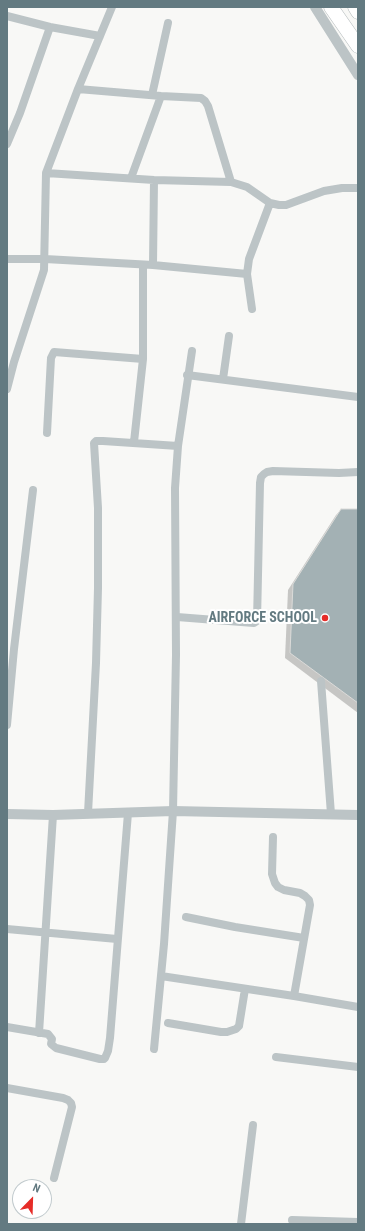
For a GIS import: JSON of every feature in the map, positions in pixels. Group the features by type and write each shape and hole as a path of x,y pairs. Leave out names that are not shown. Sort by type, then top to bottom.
{"highway":[{"path":"331,7 358,46"},
{"path":"354,7 358,12"}],"street":[{"path":"7,389 11,361 44,270 46,173 78,89 112,7"},
{"path":"315,7 358,75"},
{"path":"7,16 50,27 100,36"},
{"path":"152,95 168,23"},
{"path":"7,144 50,27"},
{"path":"78,89 201,98 208,106 231,182"},
{"path":"131,178 161,96"},
{"path":"46,173 154,180 231,182 247,188 270,202 279,205 286,205 324,191 342,188 358,188"},
{"path":"153,265 154,180"},
{"path":"252,309 247,274 249,259 270,202"},
{"path":"7,259 45,259 153,265 247,274"},
{"path":"134,442 143,359 143,265"},
{"path":"223,379 229,336"},
{"path":"47,433 51,358 54,352 143,359"},
{"path":"154,1050 173,811 176,617 175,488 178,446 187,375 192,352"},
{"path":"187,375 358,397"},
{"path":"88,813 96,663 98,588 98,508 94,443 96,441 134,442 178,446"},
{"path":"176,617 254,623 257,621 260,483 261,477 264,474 273,471 339,473 358,472"},
{"path":"7,726 14,649 33,490"},
{"path":"321,681 331,814"},
{"path":"7,814 53,815 173,811 358,815"},
{"path":"7,1027 50,1036 51,1044 56,1048 104,1059 106,1058 110,1038 128,813"},
{"path":"39,1033 53,815"},
{"path":"273,837 272,874 275,883 278,887 284,890 305,896 309,900 310,905 294,996"},
{"path":"186,917 235,927 304,938"},
{"path":"7,929 117,939"},
{"path":"161,976 358,1007"},
{"path":"168,1023 221,1032 236,1029 239,1026 245,989"},
{"path":"276,1057 358,1067"},
{"path":"7,1088 63,1098 71,1103 72,1106 54,1178"},
{"path":"241,1224 253,1125"},
{"path":"292,1220 358,1222"}],"building":[{"name":"AIRFORCE SCHOOL","path":"341,509 358,509 358,703 290,653 293,584"}],"place":[{"name":"AIRFORCE SCHOOL","path":"325,618"}]}
